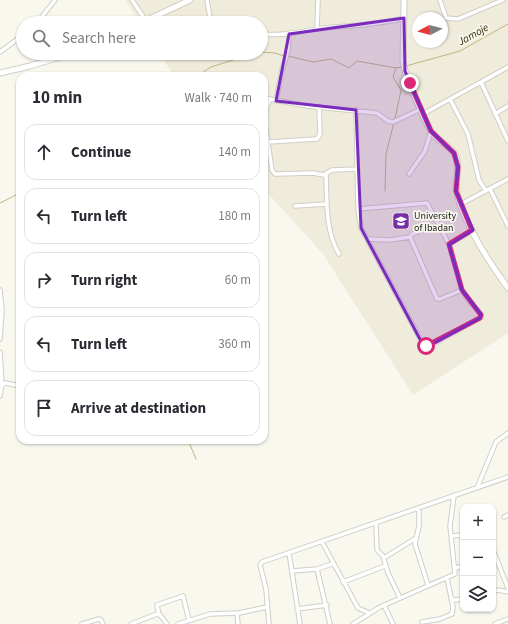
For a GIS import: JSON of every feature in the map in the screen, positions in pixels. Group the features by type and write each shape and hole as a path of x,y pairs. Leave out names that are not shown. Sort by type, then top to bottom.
{"street":[{"path":"42,16 55,0"},
{"path":"132,0 141,16"},
{"path":"157,16 190,0"},
{"path":"207,0 210,16"},
{"path":"317,29 318,0"},
{"path":"404,0 404,70 431,131 454,153 458,167 456,191 460,204 472,230 508,288"},
{"path":"440,0 446,18 455,19 503,0"},
{"path":"268,34 290,34 317,29 374,24 404,18"},
{"path":"276,101 282,70 288,51 290,34"},
{"path":"0,52 16,40"},
{"path":"0,73 51,60"},
{"path":"268,107 270,100 318,107 356,110 378,113 388,121 393,122 450,99 508,67"},
{"path":"481,82 508,142"},
{"path":"450,99 468,134 476,170 486,191"},
{"path":"496,114 508,106"},
{"path":"318,107 320,134 317,139 268,142 272,170 275,174 313,173 324,175 332,170 358,169"},
{"path":"356,110 358,209 361,228 423,345 433,344 480,318 481,314 468,300 462,290 449,244 425,202 358,209"},
{"path":"409,174 425,151 431,131"},
{"path":"326,173 329,228 335,247 340,254"},
{"path":"460,204 508,179"},
{"path":"490,189 508,226"},
{"path":"295,206 327,204"},
{"path":"367,239 390,240 410,237 412,234 423,230"},
{"path":"449,244 472,230"},
{"path":"410,237 437,299 462,290"},
{"path":"0,290 2,310 0,339"},
{"path":"0,352 2,385 0,396"},
{"path":"2,385 5,383 16,385"},
{"path":"477,488 496,442 508,433"},
{"path":"269,624 261,564 265,561 289,554 508,477"},
{"path":"353,624 384,605 455,574 456,568 450,526 454,495"},
{"path":"384,558 413,542 417,538 419,508"},
{"path":"376,523 376,547 384,558 385,566 400,598"},
{"path":"451,536 460,535"},
{"path":"322,542 332,564 358,608 369,613"},
{"path":"413,542 428,585"},
{"path":"289,554 300,624"},
{"path":"496,558 508,588"},
{"path":"292,571 317,569 332,564"},
{"path":"343,582 385,566"},
{"path":"456,568 460,567"},
{"path":"317,569 327,604 330,624"},
{"path":"422,622 440,619 451,615 453,611 447,578"},
{"path":"496,591 508,592"},
{"path":"167,624 159,615 157,605 183,596 189,620"},
{"path":"451,598 454,600 460,599"},
{"path":"297,609 327,604"},
{"path":"384,605 393,624"},
{"path":"178,624 210,614 237,613 267,607"},
{"path":"237,613 238,624"},
{"path":"131,624 153,615 159,615"},
{"path":"82,624 99,619 103,624"},
{"path":"495,624 508,619"}],"highlighted area":[{"path":"404,18 405,71 431,131 454,153 458,167 456,191 473,230 449,245 462,290 481,314 480,318 433,344 422,343 361,228 356,110 276,101 289,34"}],"shaded area":[{"name":"University of Ibadan","path":"125,0 508,0 508,333 413,395 323,254 268,193 268,72 171,72 164,60 268,60 268,16 135,16"}],"waterway":[{"name":"Jamoje","path":"406,66 460,51 508,24"},
{"name":"Jamoje","path":"268,52 284,56"},
{"name":"Jamoje","path":"288,56 313,62 331,59 349,68 357,61 396,68 403,67"},
{"name":"Jamoje","path":"203,72 211,67 233,60"},
{"path":"395,119 401,90 393,77 396,68"},
{"path":"385,191 386,154 394,122"},
{"name":"Jamoje","path":"0,203 16,195"},
{"path":"190,444 196,459"}],"place":[{"name":"University of Ibadan","path":"401,221"}],"route":[{"path":"410,83 433,135 454,153 458,167 456,191 460,204 472,230 449,244 462,290 468,300 481,314 480,318 433,344 426,346"}]}
